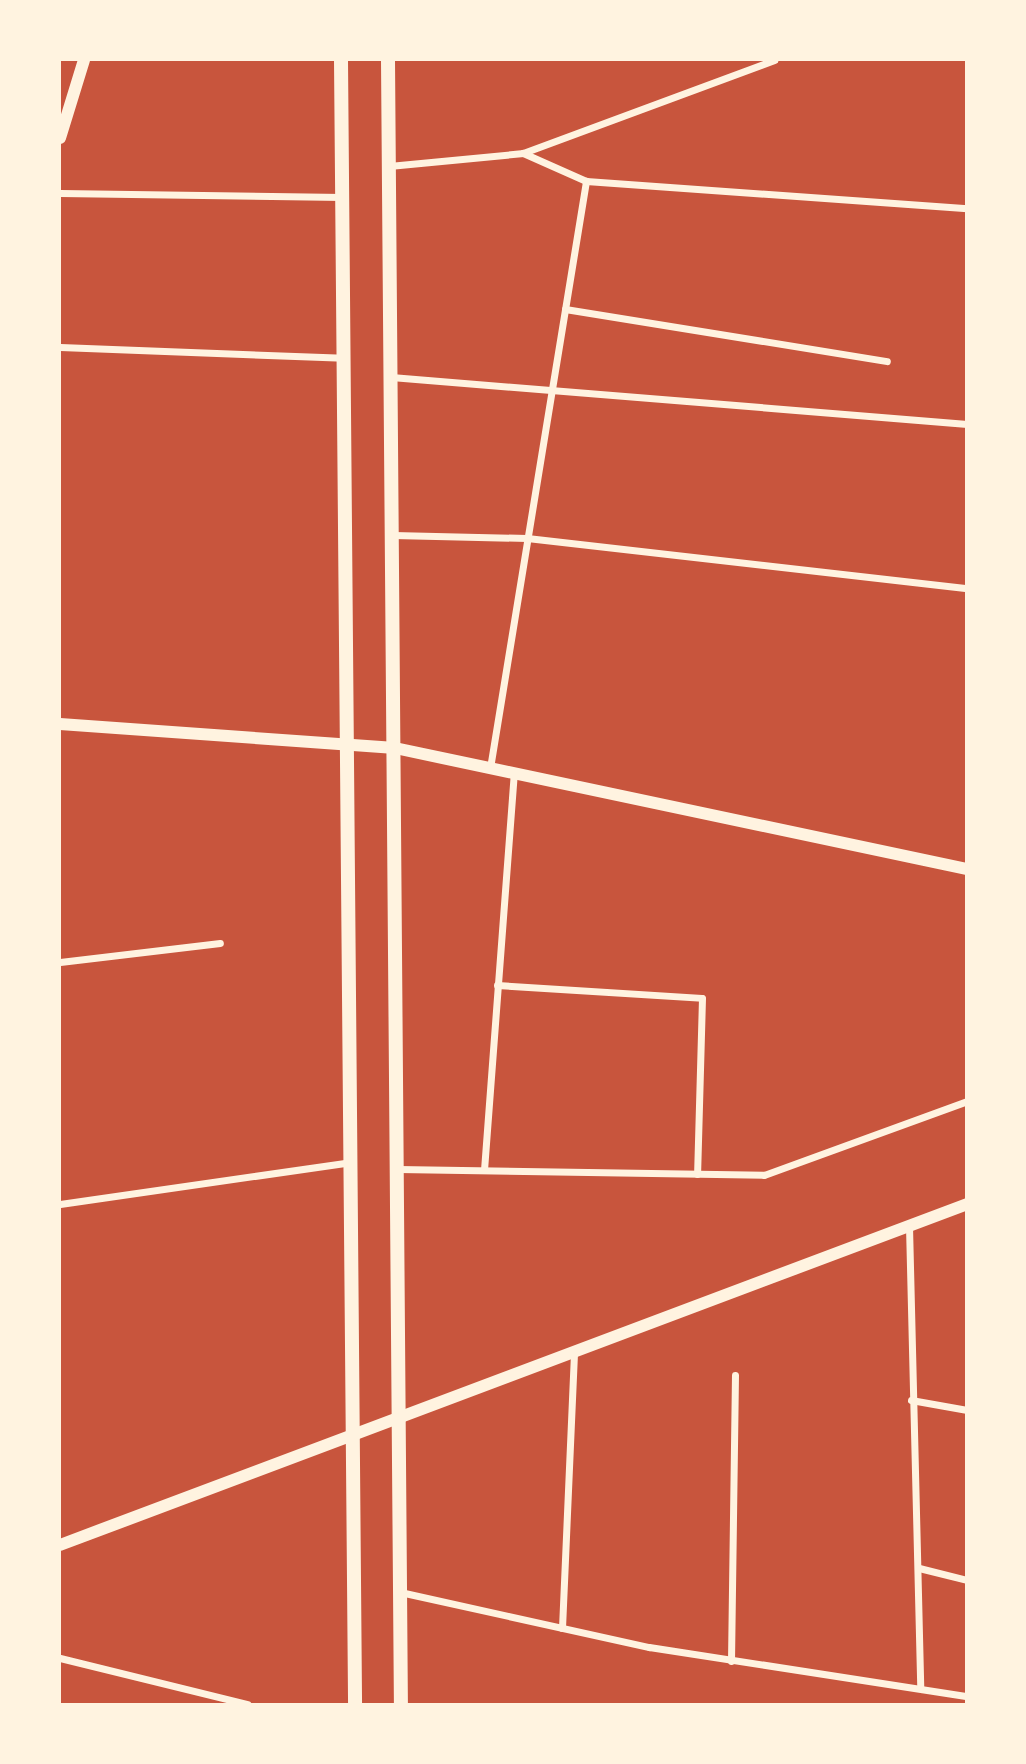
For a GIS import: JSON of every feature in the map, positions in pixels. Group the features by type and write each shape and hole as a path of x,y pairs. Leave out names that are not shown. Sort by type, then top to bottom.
{"main road":[{"path":"341,60 355,1704"},
{"path":"388,60 402,1704"}],"street":[{"path":"60,138 84,60"},
{"path":"389,166 523,153 774,60"},
{"path":"523,153 586,181 967,208"},
{"path":"489,768 586,181"},
{"path":"60,193 342,197"},
{"path":"565,309 887,361"},
{"path":"60,347 343,358"},
{"path":"391,377 552,387 967,424"},
{"path":"393,535 527,538 967,588"},
{"path":"60,724 395,748 967,869"},
{"path":"484,1170 514,773"},
{"path":"60,962 220,943"},
{"path":"497,985 702,998 697,1174"},
{"path":"398,1169 764,1175 967,1101"},
{"path":"60,1204 350,1162"},
{"path":"60,1545 352,1432 967,1204"},
{"path":"909,1225 911,1400 919,1568 920,1687"},
{"path":"562,1628 574,1350"},
{"path":"731,1661 735,1375"},
{"path":"911,1400 967,1410"},
{"path":"919,1568 967,1580"},
{"path":"400,1592 562,1628 731,1661 967,1696"},
{"path":"60,1658 247,1704"}]}
